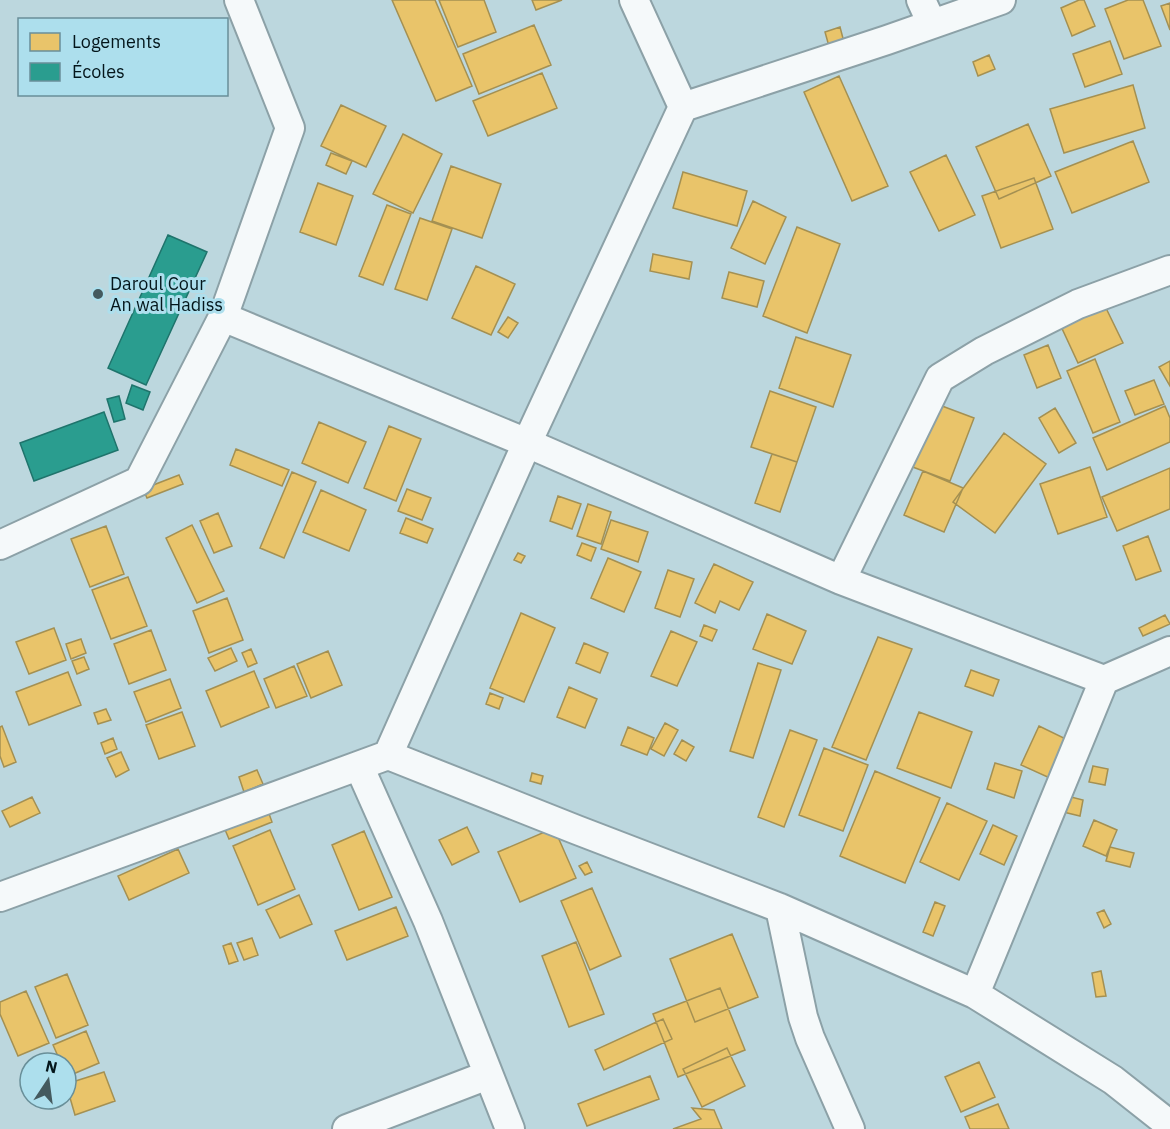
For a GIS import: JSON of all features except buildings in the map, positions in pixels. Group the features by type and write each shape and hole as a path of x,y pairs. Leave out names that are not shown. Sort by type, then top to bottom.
{"street":[{"path":"0,545 139,481 223,317 290,128 239,0"},
{"path":"634,0 683,107"},
{"path":"388,755 527,443 683,107 927,12 1001,0"},
{"path":"841,580 937,382 943,375 1000,342 1078,304 1170,270"},
{"path":"223,317 527,443 841,580 1104,680"},
{"path":"975,994 1104,680 1170,651"},
{"path":"0,897 388,755 780,908 975,994 1113,1080 1170,1125"},
{"path":"359,766 428,921 510,1129"},
{"path":"780,908 803,1017 850,1129"},
{"path":"347,1129 488,1075"}],"place":[{"name":"Daroul Cour An wal Hadiss","path":"98,294"}]}
